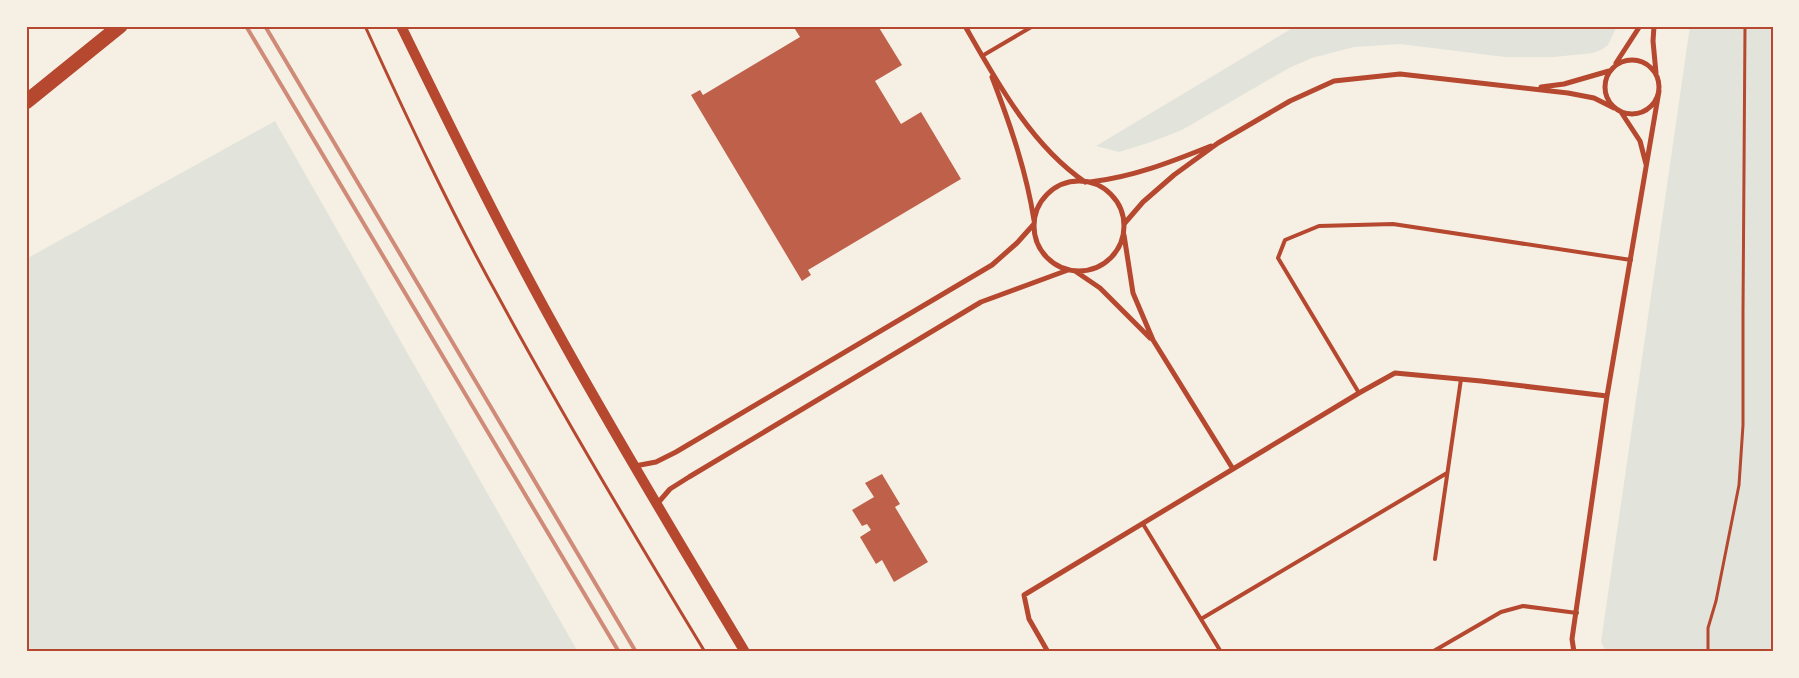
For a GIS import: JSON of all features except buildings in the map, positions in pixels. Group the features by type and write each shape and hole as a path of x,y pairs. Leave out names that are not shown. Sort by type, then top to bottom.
{"highway":[{"path":"26,102 120,26"}],"main road":[{"path":"401,26 483,192 556,329 634,466 745,652"}],"street":[{"path":"965,26 989,69 1047,150 1067,169 1087,182 1102,188 1113,197 1121,210 1133,294 1152,340 1233,468"},
{"path":"1614,108 1605,94 1604,86 1609,71 1615,65 1640,26"},
{"path":"1574,652 1572,639 1607,396 1659,91 1653,41 1654,26"},
{"path":"1615,65 1632,59 1650,66 1656,73"},
{"path":"989,69 1008,118 1023,166 1037,242 1046,257 1056,265 1068,270 1089,270 1102,265 1112,256 1120,245 1124,232"},
{"path":"1530,89 1564,84 1609,71"},
{"path":"1124,224 1143,202 1174,175 1218,143 1290,101 1334,81 1400,74 1568,93 1594,98 1621,112 1632,114 1642,113 1650,108 1656,100 1659,91"},
{"path":"1621,112 1640,141 1647,167"},
{"path":"634,466 656,462 676,452 992,265 1017,244 1034,223 1038,208 1057,187 1071,182 1116,179 1161,166 1218,143"},
{"path":"657,504 670,489 689,477 981,302 1068,270"},
{"path":"1075,271 1100,288 1152,340"},
{"path":"1048,652 1029,619 1024,595 1233,468 1395,373 1607,396"}],"lane":[{"path":"982,56 1033,26"},
{"path":"1359,393 1278,258 1285,240 1319,226 1393,224 1631,260"},
{"path":"1436,559 1461,379"},
{"path":"1201,619 1447,473"},
{"path":"1143,524 1221,652"},
{"path":"1432,652 1501,612 1523,606 1576,613"},
{"path":"1440,647 1442,652"}],"path":[{"path":"365,26 417,140 498,297 576,434 705,652"},
{"path":"1708,652 1708,628 1716,601 1739,485 1743,433 1745,26"}],"shaded area":[{"path":"1296,26 1617,26 1608,45 1603,49 1593,53 1554,57 1505,57 1400,44 1354,47 1312,58 1289,68 1182,130 1151,142 1119,152 1096,146"},
{"path":"1690,26 1773,26 1773,652 1606,652 1601,642"},
{"path":"275,121 578,652 26,652 26,259"}],"railway":[{"path":"246,26 619,652"},
{"path":"265,26 636,652"}]}
